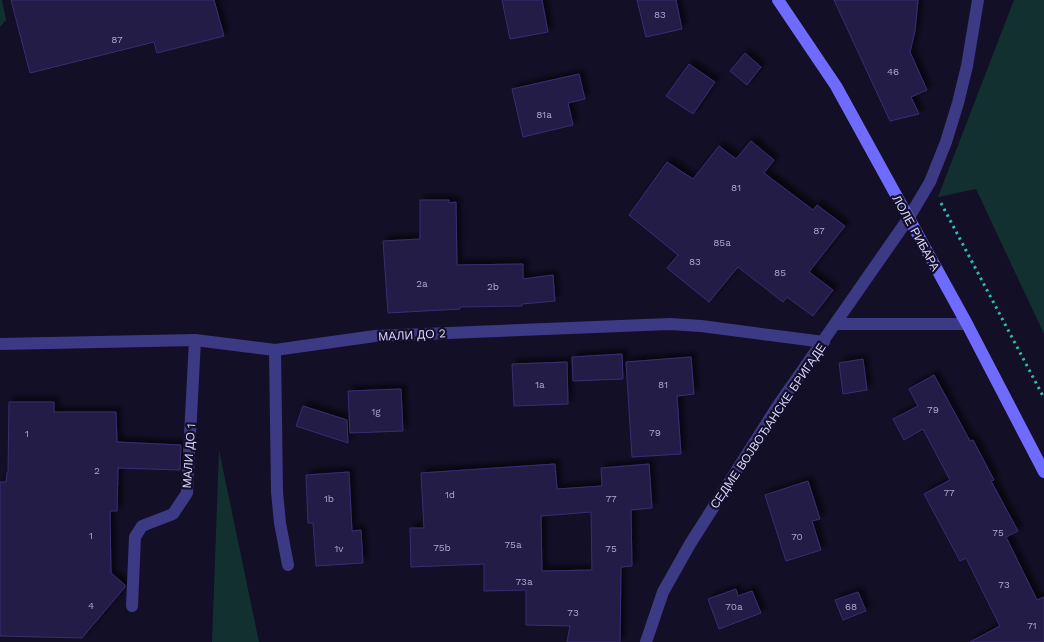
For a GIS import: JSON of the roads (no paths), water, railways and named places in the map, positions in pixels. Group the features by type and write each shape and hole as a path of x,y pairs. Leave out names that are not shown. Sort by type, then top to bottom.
{"street":[{"name":"ЛОЛЕ РИБАРА","path":"778,0 836,86 967,324 1044,472"},
{"name":"СЕДМЕ ВОЈВОЂАНСКЕ БРИГАДЕ","path":"646,642 663,592 690,544 777,407 837,324 908,219 930,182 946,142 958,102 967,66 978,0"},
{"name":"МАЛИ ДО 2","path":"0,344 196,340 275,350 374,336 670,324 701,326 824,342"},
{"path":"837,324 967,324"},
{"name":"МАЛИ ДО 1","path":"132,606 135,538 142,526 173,514 187,493 196,340"},
{"path":"275,350 277,492 280,524 288,565"}]}
